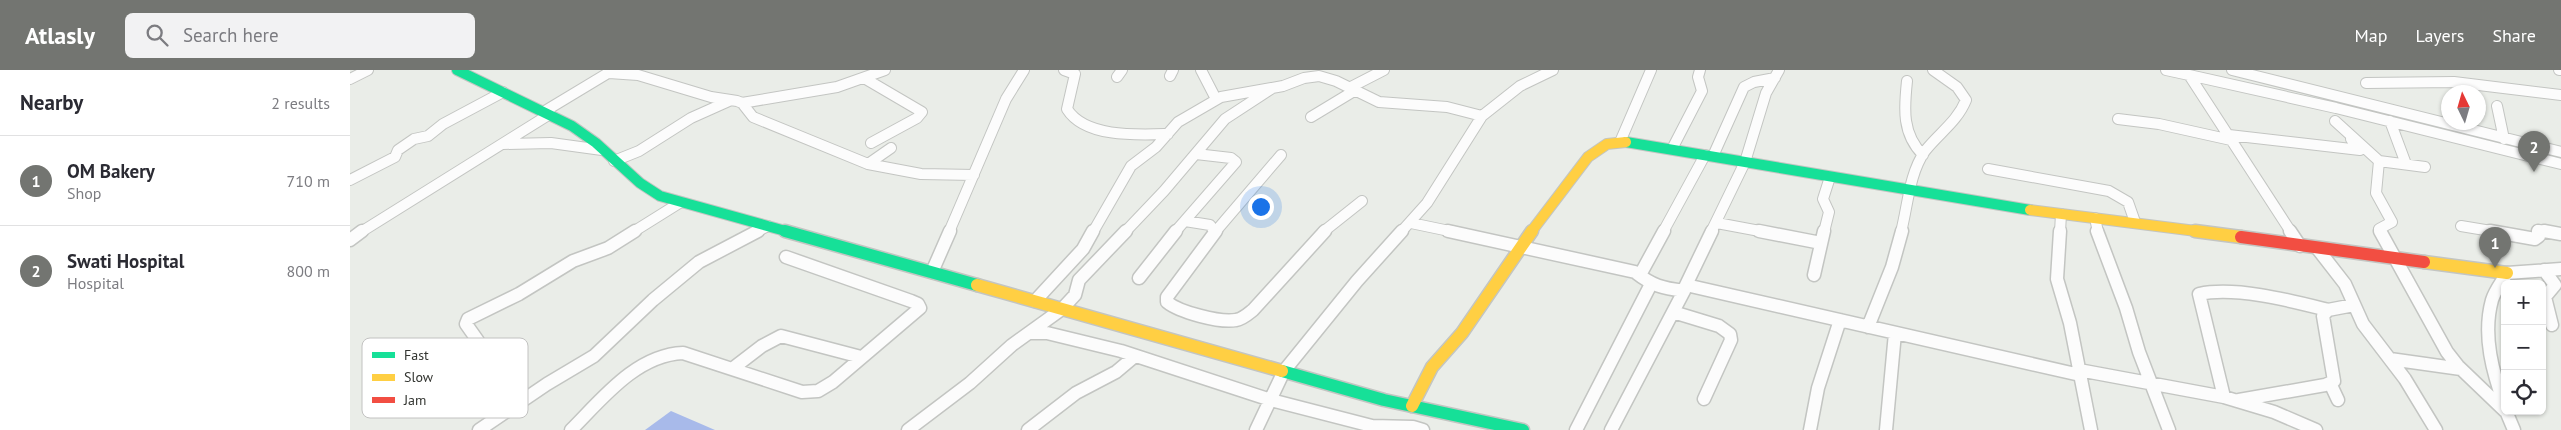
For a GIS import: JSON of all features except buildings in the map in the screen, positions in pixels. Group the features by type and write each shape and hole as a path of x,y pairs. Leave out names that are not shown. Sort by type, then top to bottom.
{"main road":[{"path":"457,70 548,113 589,137 641,188 681,202 1412,406 1524,430"},
{"path":"1412,406 1432,367 1462,333 1520,247 1588,157 1606,144 1620,142 1672,149 2004,208 2135,222 2507,273"}],"street":[{"path":"350,79 368,70"},
{"path":"350,240 379,219 617,71 647,77 702,95 742,103 837,87 885,70"},
{"path":"932,272 1006,99 1014,82 1024,70"},
{"path":"1064,70 1078,72 1067,109 1069,113 1081,121 1109,134 1168,134"},
{"path":"1201,70 1216,99"},
{"path":"1036,301 1083,249 1131,166 1156,147 1178,122 1216,99 1231,93 1273,88 1313,76 1325,70"},
{"path":"1311,117 1384,70"},
{"path":"1256,430 1284,371 1357,281 1427,203 1463,142 1482,116 1520,86 1553,70"},
{"path":"1620,142 1651,70"},
{"path":"1672,149 1702,91 1698,77 1700,70"},
{"path":"1868,327 1886,283 1902,230 1908,191 1923,156 1953,124 1966,100 1961,90 1940,77 1934,70"},
{"path":"2166,70 2336,108 2561,164"},
{"path":"2232,70 2561,152"},
{"path":"1640,275 1709,156 1744,87 1777,74"},
{"path":"1611,430 1717,223 1745,162 1758,117 1777,74"},
{"path":"2189,75 2300,246"},
{"path":"1313,76 1328,78 1379,102 1447,107 1482,116"},
{"path":"864,78 922,112 917,118 871,143"},
{"path":"1907,81 1905,94 1908,132 1912,143 1923,156"},
{"path":"2366,83 2454,82 2561,95"},
{"path":"908,430 970,383 1012,345 1062,309 1075,295 1079,280 1164,191 1225,119 1273,88"},
{"path":"350,180 395,157 398,150 414,139 428,136 443,124 503,92"},
{"path":"614,161 639,150 691,118 730,100"},
{"path":"742,103 753,117 868,164 921,174 974,175"},
{"path":"2497,106 2504,139"},
{"path":"2118,119 2158,124 2230,138 2343,151 2360,150 2335,121 2336,108"},
{"path":"2335,121 2379,161 2425,167"},
{"path":"2390,122 2406,164"},
{"path":"501,144 551,143 602,150"},
{"path":"868,164 891,148"},
{"path":"1139,278 1236,162 1231,158 1196,154"},
{"path":"1281,155 1216,231 1167,297 1167,302 1177,309 1219,319 1240,319 1280,283 1330,224 1362,201"},
{"path":"2379,161 2374,180 2375,192 2392,222 2379,229 2447,352 2461,369 2501,406"},
{"path":"1988,169 2109,191 2128,202 2135,222"},
{"path":"1814,275 1829,212 1823,199 1830,177"},
{"path":"476,338 466,324 468,319 519,294 573,261 608,248 681,202"},
{"path":"2061,214 2057,278 2092,430"},
{"path":"2095,218 2098,234 2169,430"},
{"path":"1185,221 1210,225 1216,231"},
{"path":"1411,223 1640,275 1644,281 1651,284 1685,288 1840,320 2080,373 2152,383 2229,399 2274,412 2316,430"},
{"path":"1717,223 1821,243"},
{"path":"528,398 594,356 653,300 699,262 768,226"},
{"path":"2461,226 2534,239 2539,236 2538,230 2561,234"},
{"path":"2317,248 2342,278 2363,324 2390,359 2436,430"},
{"path":"571,430 641,366 659,355 669,352 683,352 808,392 826,387 920,308 918,304 786,257"},
{"path":"2501,398 2493,376 2489,356 2492,300 2507,273 2561,269"},
{"path":"2544,270 2555,285 2545,297 2552,325"},
{"path":"1576,430 1651,284"},
{"path":"2229,399 2199,301 2199,294 2206,292 2242,295 2328,310 2354,305"},
{"path":"2229,399 2334,381 2323,316 2328,310"},
{"path":"1673,312 1720,326 1730,334 1731,340 1704,399"},
{"path":"1810,430 1812,408 1822,371 1840,320"},
{"path":"1031,333 1047,333 1135,356 1271,400 1372,426 1390,429 1404,426 1424,430"},
{"path":"1886,430 1895,333"},
{"path":"732,368 776,338 786,336 826,349 861,357"},
{"path":"1028,430 1076,393 1116,372 1135,356"},
{"path":"2390,359 2461,369"},
{"path":"2330,383 2338,400"},
{"path":"2508,415 2514,430"},
{"path":"479,430 497,418"}],"water":[{"path":"671,411 715,430 645,430"}],"traffic: fast":[{"path":"457,70 540,108 572,126 596,143 631,176 660,196 977,285"},
{"path":"1626,142 2030,210"},
{"path":"1282,371 1384,400 1523,430"}],"traffic: slow":[{"path":"1412,406 1432,367 1462,333 1520,247 1588,157 1607,144 1626,142"},
{"path":"2030,210 2241,237"},
{"path":"2424,262 2507,273"},
{"path":"977,285 1282,371"}],"traffic: jam":[{"path":"2241,237 2424,262"}],"place":[{"name":"Swati Hospital","path":"2534,172"},
{"name":"OM Bakery","path":"2495,268"}]}
